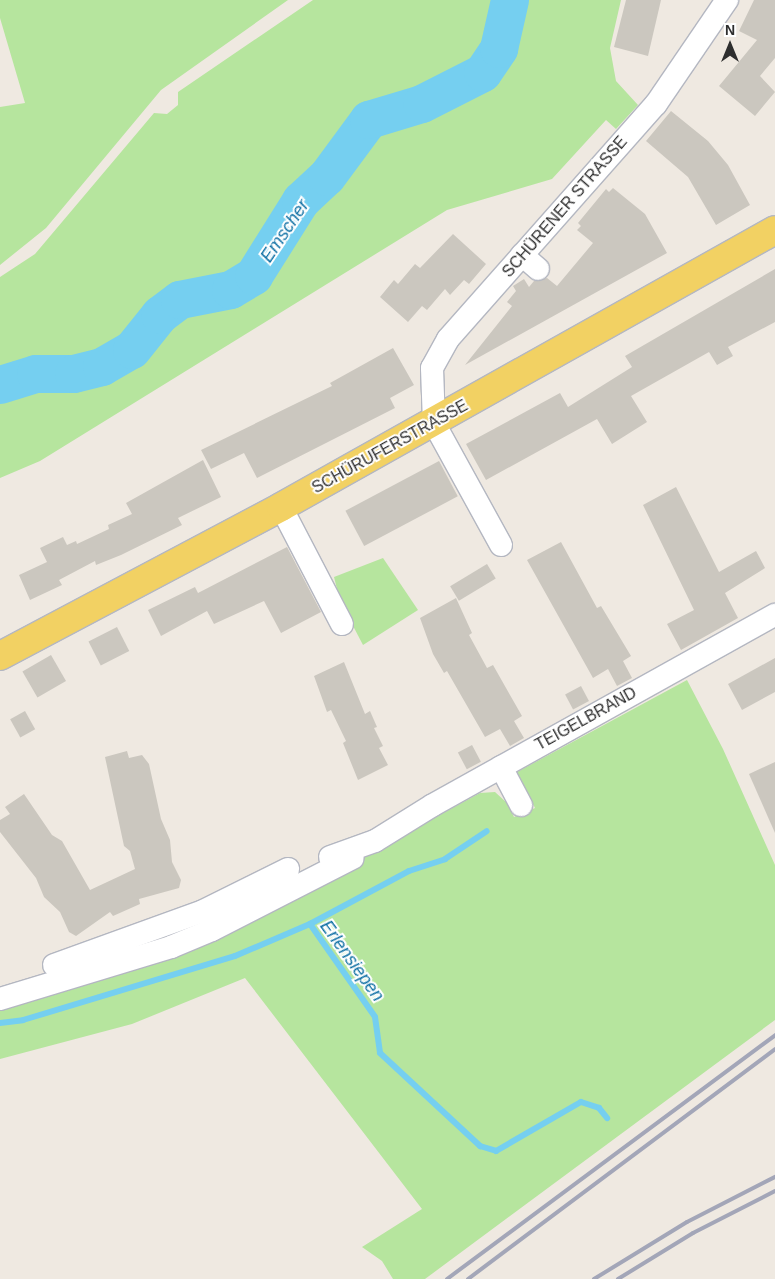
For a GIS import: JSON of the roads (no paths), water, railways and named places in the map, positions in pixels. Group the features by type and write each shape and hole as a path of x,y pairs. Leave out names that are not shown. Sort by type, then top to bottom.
{"main road":[{"name":"SCHÜRUFERSTRASSE","path":"0,656 281,508 775,230"}],"street":[{"name":"SCHÜRENER STRASSE","path":"434,422 432,368 448,339 530,262 614,165 727,0"},
{"path":"434,422 501,544"},
{"path":"281,508 342,624"},
{"name":"TEIGELBRAND","path":"376,841 501,767 775,615"},
{"path":"501,767 521,805"},
{"path":"330,857 376,841"},
{"path":"0,999 124,962 212,930 365,852 376,841"},
{"path":"54,965 203,911 288,869"}],"waterway":[{"name":"Emscher","path":"0,385 36,374 74,374 102,367 132,350 160,315 180,300 231,290 254,276 301,201 327,177 369,120 422,104 483,73 499,49 510,0"},
{"path":"310,924 409,871 445,859 487,831"},
{"name":"Erlensiepen","path":"0,1023 23,1020 235,956 310,924 375,1017 380,1053 480,1146 496,1151 581,1102 599,1108 607,1118"}],"railway":[{"path":"447,1279 775,1035"},
{"path":"468,1279 775,1049"},
{"path":"594,1279 687,1222 775,1177"},
{"path":"618,1279 693,1233 775,1191"}]}
